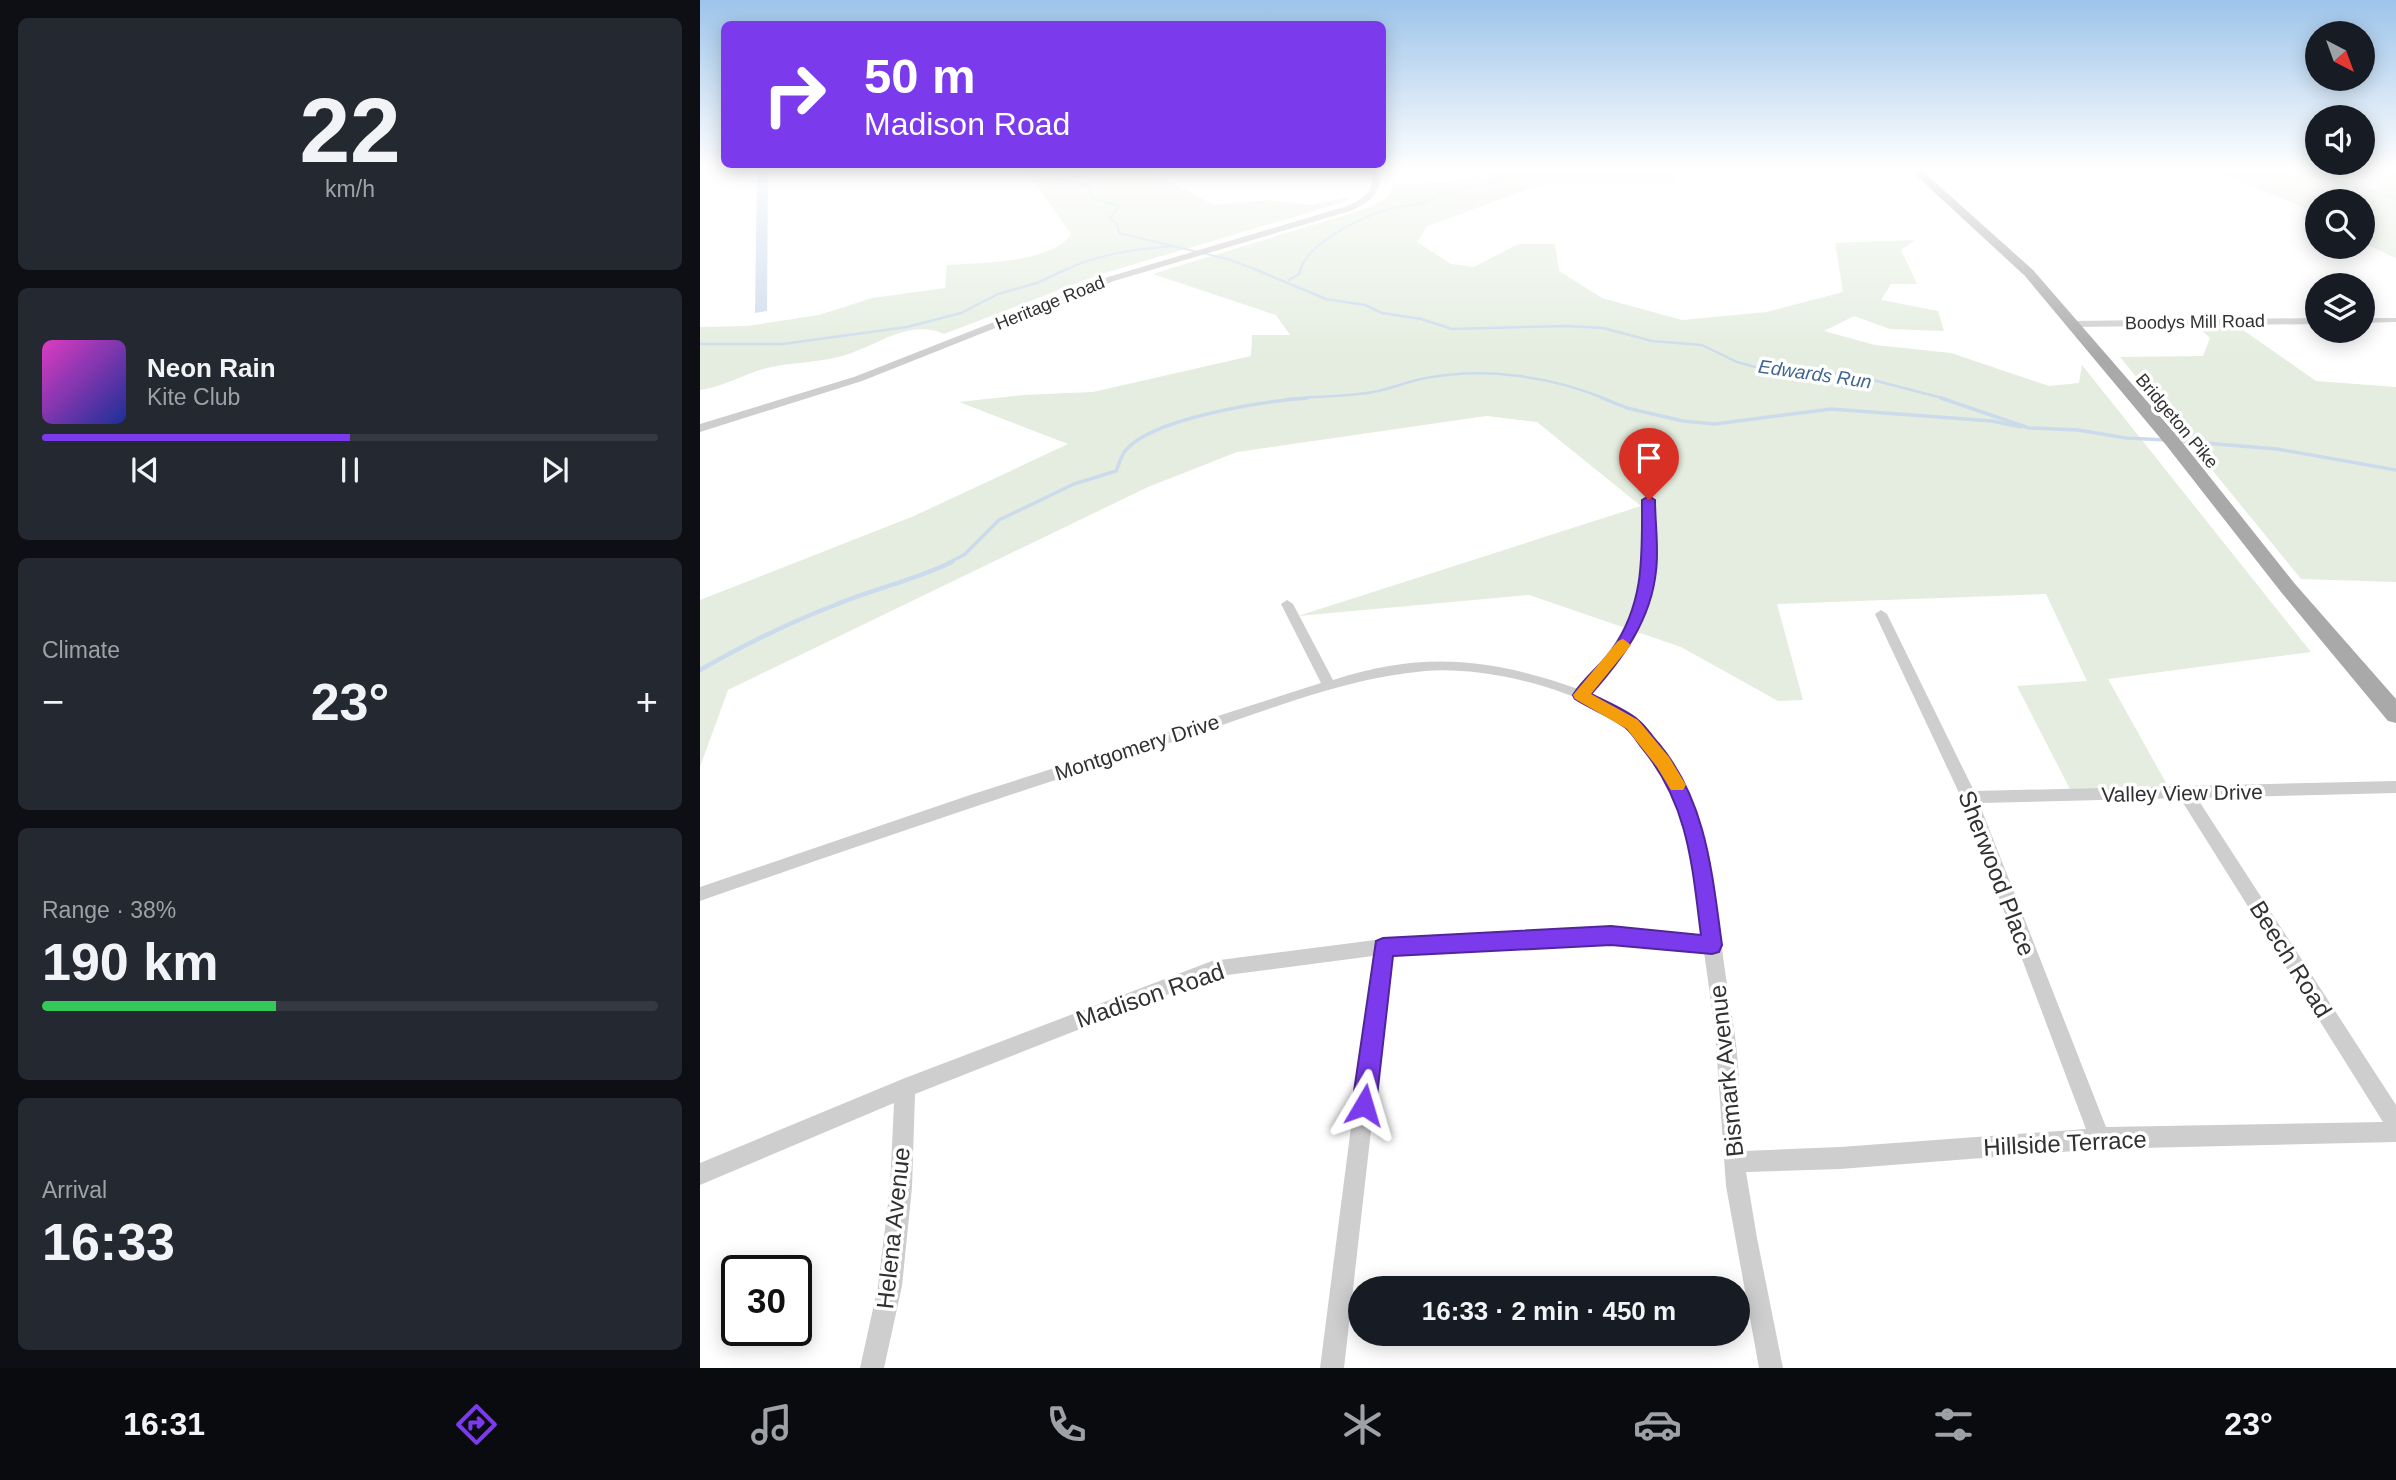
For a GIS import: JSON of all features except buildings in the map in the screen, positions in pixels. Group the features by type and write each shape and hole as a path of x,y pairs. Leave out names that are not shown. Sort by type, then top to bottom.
{"main road":[{"name":"Bridgeton Pike","path":"1984,231 2018,261 2073,324 2396,715"}],"street":[{"name":"Heritage Road","path":"700,428 851,381 1098,283 1270,231"},
{"path":"2375,321 2396,320"},
{"name":"Boodys Mill Road","path":"2073,324 2305,321"},
{"path":"1581,695 1615,657 1639,612 1649,570 1649,500"},
{"path":"1287,604 1329,686"},
{"name":"Sherwood Place","path":"1881,614 1969,797 2100,1139"},
{"name":"Montgomery Drive","path":"700,894 979,798 1329,686 1398,667 1443,664 1512,671 1581,695"},
{"name":"Bismark Avenue","path":"1581,695 1633,724 1663,762 1681,792 1690,816 1700,856 1726,1042 1734,1162 1770,1368"},
{"name":"Valley View Drive","path":"1969,797 2396,787"},
{"name":"Beech Road","path":"2186,794 2396,1124"},
{"name":"Madison Road","path":"700,1174 905,1088 1212,969 1383,947 1611,936 1712,945"},
{"path":"1332,1368 1383,947"},
{"name":"Helena Avenue","path":"872,1368 890,1286 901,1187 905,1088"},
{"name":"Hillside Terrace","path":"1734,1162 1840,1158 2100,1139 2396,1132"}],"shaded area":[{"path":"1069,231 1247,231 1101,274 944,334 918,329 892,336 842,356 767,368 700,390 700,327 747,326 819,315 872,298 945,288 947,265 1032,256 1062,244 1071,234"},
{"path":"1293,231 1424,231 1417,242 1451,264 1474,267 1518,244 1555,244 1559,271 1602,298 1682,320 1767,312 1843,292 1835,243 1915,240 1901,250 1917,284 1891,284 1881,300 1938,311 1944,331 1890,329 1854,316 1824,331 1875,345 1951,353 2049,386 2079,383 2082,365 2311,652 2108,679 2170,790 2072,793 2017,686 2087,681 2046,594 1777,604 1803,700 1778,701 1681,647 1529,595 1298,616 1641,506 1537,422 1486,416 1237,452 1148,487 728,690 700,767 700,600 914,516 1068,444 959,402 1023,395 1093,392 1251,356 1252,335 1290,335 1276,315 1153,274"},
{"path":"2375,231 2396,231 2396,258 2375,248"},
{"path":"2236,325 2316,381 2396,387 2396,582 2301,579 2120,357 2203,356 2210,338 2197,326"}],"water":[{"path":"756,231 768,231 767,311 755,313"}],"waterway":[{"name":"Edwards Run","path":"1119,231 1173,246"},
{"path":"1301,268 1313,250 1340,231"},
{"path":"1065,270 1118,253 1173,246"},
{"name":"Edwards Run","path":"1173,246 1227,259 1255,269"},
{"path":"700,344 783,344 907,327 961,313 998,294 1037,283 1069,268"},
{"path":"1289,280 1299,274 1301,268"},
{"name":"Edwards Run","path":"1255,269 1326,299 1365,305 1382,313 1421,319 1452,329 1566,326 1603,328 1652,341 1702,345 1737,362 1770,371 1821,371 1873,380 1946,399"},
{"path":"1287,399 1362,394 1426,378 1471,373 1540,379 1606,399"},
{"path":"948,563 964,555 999,520 1074,484 1116,471 1125,451 1139,439 1159,429 1238,407 1307,398"},
{"path":"1602,398 1627,408 1683,421 1715,424 1831,409 1992,421 2021,427"},
{"name":"Edwards Run","path":"1941,398 2029,428 2078,430 2126,438 2166,440"},
{"name":"Edwards Run","path":"2179,441 2277,449 2396,470"},
{"path":"700,670 800,619 952,562"}],"slow traffic":[{"path":"1623,645 1581,695 1633,724 1663,762 1677,785"}],"route":[{"path":"1364,1105 1383,947 1611,936 1712,945 1700,856 1681,792 1663,762 1633,724 1581,695 1615,657 1626,640 1646,592 1649,570 1649,500"}]}
